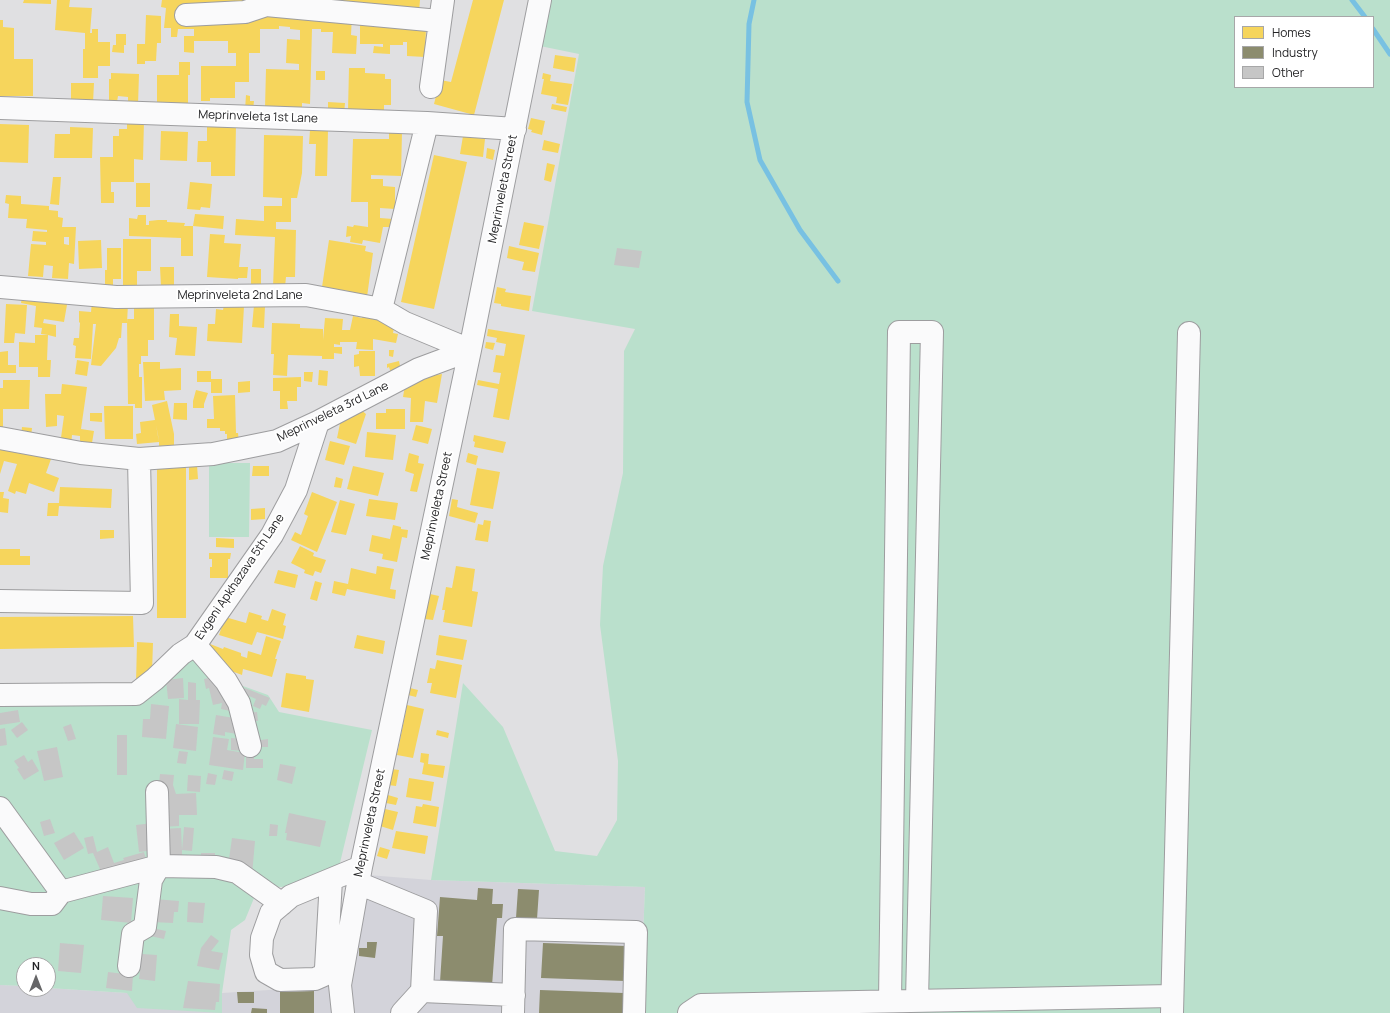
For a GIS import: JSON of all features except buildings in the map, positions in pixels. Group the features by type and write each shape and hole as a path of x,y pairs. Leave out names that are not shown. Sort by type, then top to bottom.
{"street":[{"name":"Meprinveleta Street","path":"343,1013 340,985 359,875 470,350 540,0"},
{"path":"186,15 246,12 266,5 441,10 431,87"},
{"name":"Meprinveleta 1st Lane","path":"0,108 427,123 515,129"},
{"path":"381,310 427,123"},
{"name":"Meprinveleta 2nd Lane","path":"0,287 116,297 306,295 381,310 405,323 470,350"},
{"path":"890,1001 899,332 932,332 916,1001"},
{"path":"690,1013 701,1005 890,1001 1172,1005 1189,333"},
{"name":"Meprinveleta 3rd Lane","path":"0,438 81,453 139,459 213,454 276,441 318,422 419,369 470,350"},
{"name":"Evgeni Apkhazava 5th Lane","path":"0,695 136,694 182,654 195,645 272,535 296,490 318,422"},
{"path":"276,441 290,447 297,458 301,476"},
{"path":"0,601 142,602 139,459"},
{"path":"195,645 226,681 239,703 250,746"},
{"path":"129,966 133,934 145,927 152,880 159,866 157,792"},
{"path":"0,808 61,892"},
{"path":"0,898 31,904 52,904 61,892 159,866 216,867 237,872 282,904"},
{"path":"331,880 326,968 324,975 315,979 280,980 266,972 261,955 262,938 271,913 291,896 331,880 359,875 426,911 422,991 402,1013"},
{"path":"422,991 513,1004 515,929 636,932 634,1013"}],"shaded area":[{"path":"368,875 431,880 645,887 640,1013 349,1013 346,984"},
{"path":"0,985 16,986 16,997 56,997 56,989 127,993 222,1012 222,993 331,986 335,1013 0,1013"}],"green space":[{"path":"548,0 1390,0 1390,1013 640,1013 645,887 431,880 463,683 503,727 555,851 597,856 617,820 618,761 600,625 603,566 623,473 624,351 635,329 532,311 579,54 540,46"},
{"path":"209,463 250,463 249,537 209,537"},
{"path":"202,647 229,681 268,695 279,712 372,730 339,867 319,878 282,887 259,886 245,920 231,930 222,993 222,1013 137,1008 127,993 56,989 56,957 16,957 16,986 0,985 0,702 144,698"}],"waterway":[{"path":"754,0 749,24 747,102 760,160 800,230 838,281"},
{"path":"1352,0 1364,16"},
{"path":"1374,30 1390,54"}]}
